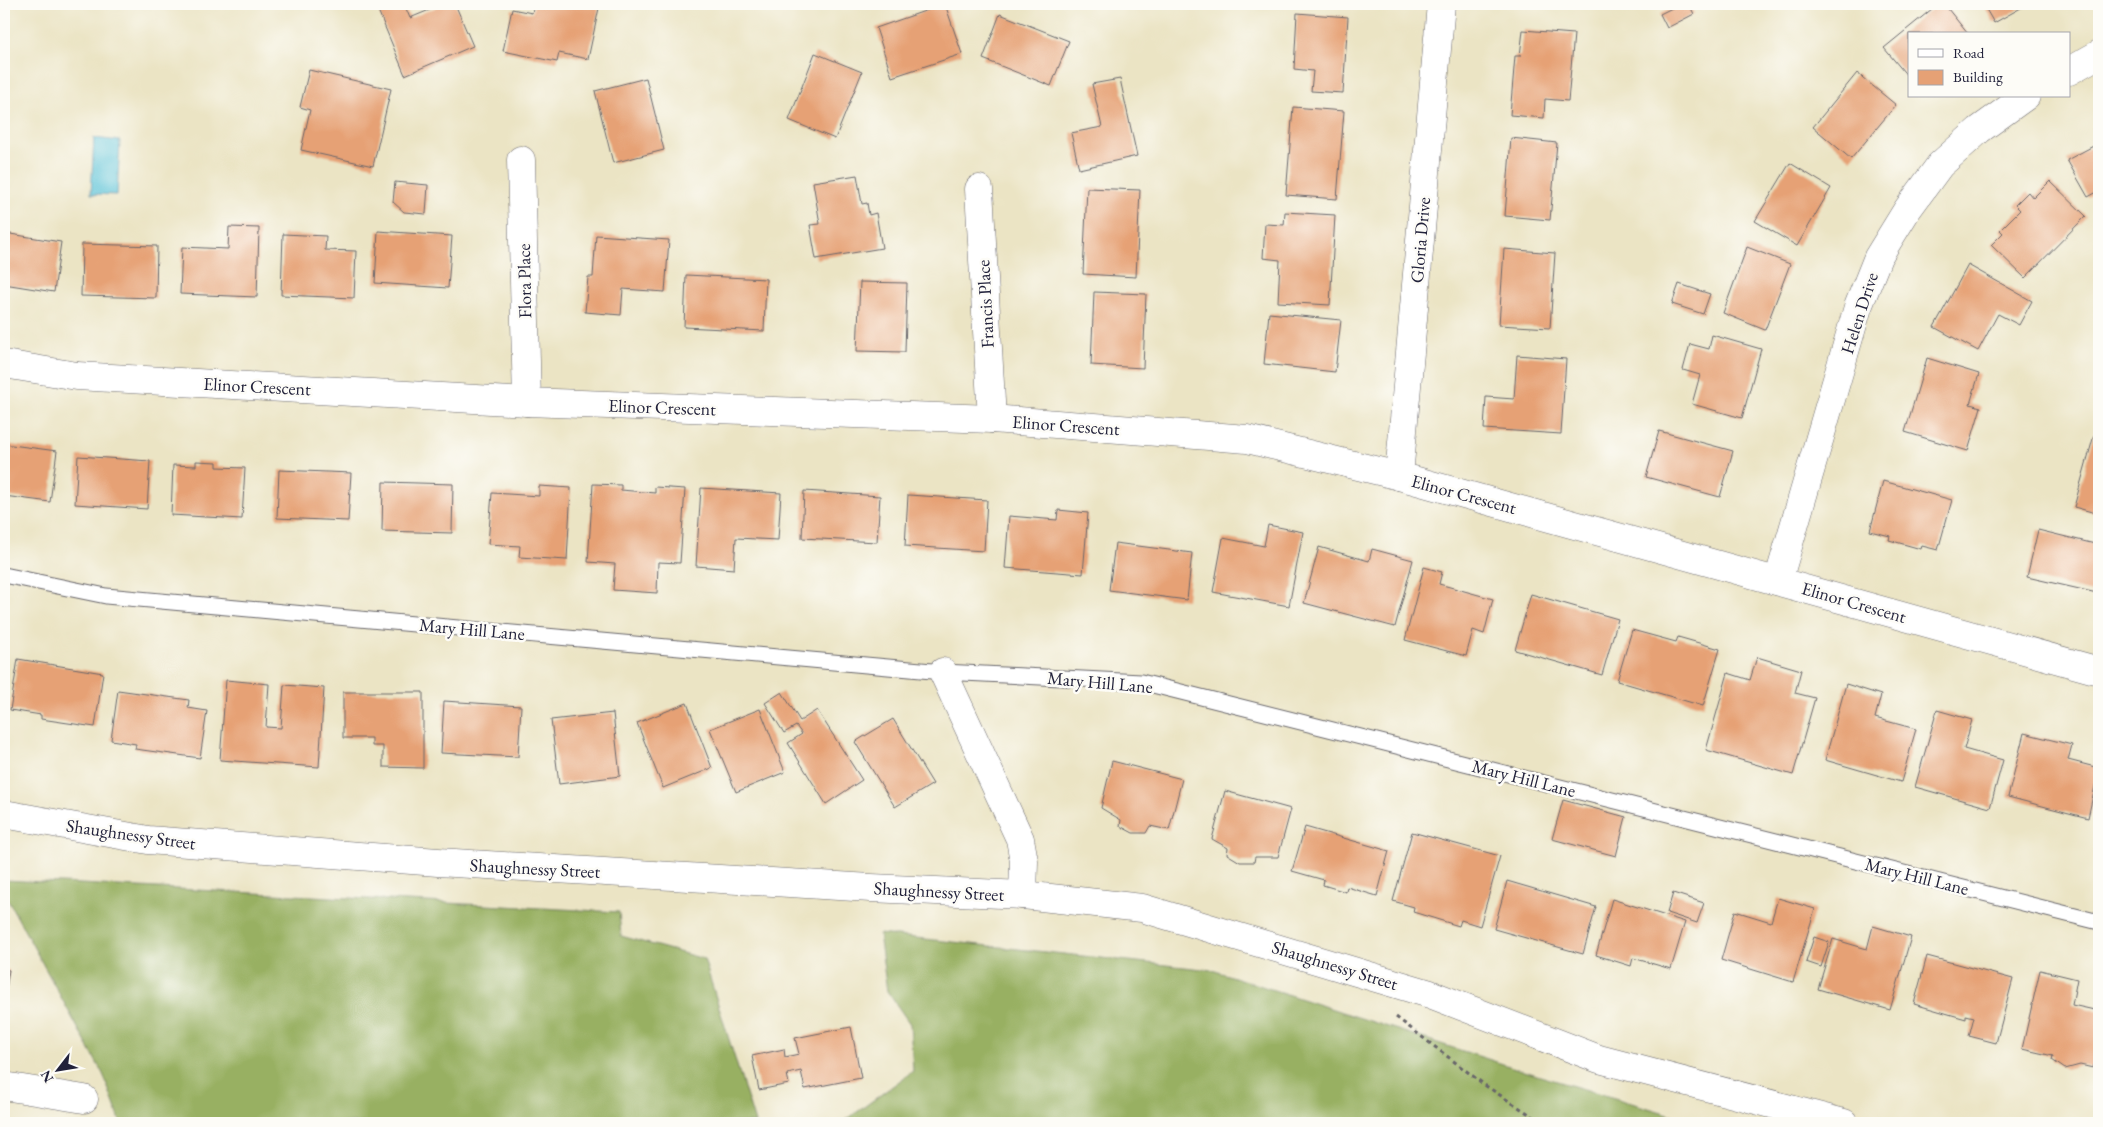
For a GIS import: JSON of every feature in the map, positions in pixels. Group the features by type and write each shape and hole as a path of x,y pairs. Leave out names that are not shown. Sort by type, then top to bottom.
{"street":[{"name":"Gloria Drive","path":"1399,476 1441,4"},
{"path":"2070,70 2099,54"},
{"name":"Helen Drive","path":"1778,581 1858,307 1878,257 1907,210 1940,165 1980,130 2023,98"},
{"name":"Flora Place","path":"521,160 526,402"},
{"name":"Francis Place","path":"979,189 992,419"},
{"name":"Elinor Crescent","path":"4,364 77,376 526,402 992,419 1246,438 1399,476 2099,671"},
{"path":"943,672 1020,839 1024,860 1023,895"},
{"name":"Shaughnessy Street","path":"4,814 148,840 458,863 861,888 1023,895 1142,908 1430,994 1600,1059 1844,1123"},
{"path":"4,1086 84,1099"}],"lane":[{"name":"Mary Hill Lane","path":"4,575 106,596 943,672 1141,682 2099,922"}],"path":[{"path":"1393,1016 1486,1086 1543,1123"}],"green space":[{"path":"4,880 619,912 621,936 704,959 755,1123 121,1123 103,1074 4,893"},
{"path":"879,934 1212,970 1540,1076 1699,1123 842,1123 913,1071 910,1024 887,991"}],"water":[{"path":"94,138 120,141 117,195 91,194"}],"building":[{"path":"388,4 404,4 410,18 444,4 455,4 473,46 405,75 377,8"},
{"path":"534,4 577,4 599,8 588,59 559,53 557,62 503,51 512,9 532,13"},
{"path":"945,4 962,54 892,77 876,28"},
{"path":"1680,4 1689,4 1694,14 1667,28 1660,14"},
{"path":"1938,4 1944,4 1966,32 1908,32 1908,77 1884,48"},
{"path":"1983,4 2028,4 1994,23"},
{"path":"1297,13 1348,17 1343,93 1311,91 1313,71 1294,69"},
{"path":"1000,14 1069,41 1051,86 983,59"},
{"path":"1523,30 1574,34 1568,101 1545,99 1544,118 1510,115 1515,56 1520,56"},
{"path":"815,53 862,72 835,139 789,120"},
{"path":"309,70 391,89 373,166 301,150 310,110 300,107"},
{"path":"1857,73 1896,105 1851,159 1813,127"},
{"path":"646,78 664,150 613,163 595,91"},
{"path":"1120,79 1137,156 1079,169 1071,133 1102,127 1092,84"},
{"path":"1293,107 1344,111 1337,199 1286,195"},
{"path":"1511,138 1557,143 1550,220 1505,216"},
{"path":"2099,143 2099,191 2088,197 2067,160"},
{"path":"1790,163 1831,188 1797,246 1755,221"},
{"path":"857,175 862,204 867,203 869,215 876,213 882,248 816,259 810,225 820,224 813,182"},
{"path":"2050,181 2086,216 2025,278 1991,245 2003,233 2000,230 2020,210 2015,205 2028,192 2033,198"},
{"path":"395,182 428,185 426,214 404,212 393,202"},
{"path":"1087,188 1140,190 1136,277 1083,274"},
{"path":"1285,212 1335,215 1330,305 1278,302 1280,260 1263,258 1265,224 1284,225"},
{"path":"229,227 259,228 257,297 180,294 182,247 228,249"},
{"path":"378,231 452,236 448,288 375,283"},
{"path":"4,233 61,242 54,292 4,284"},
{"path":"283,234 326,236 325,250 356,251 354,298 281,295"},
{"path":"596,235 669,240 665,292 623,289 621,315 585,312 588,277 593,277"},
{"path":"82,244 157,246 156,298 81,296"},
{"path":"1747,247 1790,264 1765,330 1723,313"},
{"path":"1504,249 1555,253 1550,328 1499,325"},
{"path":"1968,265 2032,301 2019,325 1998,314 1978,351 1934,327"},
{"path":"686,275 766,279 764,331 684,327"},
{"path":"860,282 907,283 905,352 857,351"},
{"path":"1679,284 1710,294 1703,314 1672,304"},
{"path":"1094,292 1146,294 1143,368 1091,365"},
{"path":"1269,313 1341,320 1335,372 1264,364"},
{"path":"1712,335 1761,349 1742,418 1692,404 1700,375 1683,370 1690,344 1709,349"},
{"path":"1517,355 1566,359 1561,434 1484,429 1486,397 1514,399"},
{"path":"1927,358 1979,374 1970,404 1981,407 1968,451 1905,432"},
{"path":"1659,431 1733,451 1720,497 1646,477"},
{"path":"2094,435 2099,436 2099,514 2074,507"},
{"path":"4,444 57,451 50,502 4,496"},
{"path":"78,456 150,461 147,509 75,504"},
{"path":"196,461 217,462 217,467 245,468 242,519 171,515 173,465 196,466"},
{"path":"279,470 351,473 348,521 277,518"},
{"path":"1883,481 1952,500 1938,550 1922,546 1921,549 1889,540 1890,536 1870,531"},
{"path":"383,482 453,484 452,533 382,531"},
{"path":"593,484 621,485 621,490 655,493 655,487 685,489 680,563 658,562 657,593 613,590 615,564 588,562"},
{"path":"539,486 571,488 567,560 519,557 520,546 488,544 492,493 539,496"},
{"path":"701,488 781,493 778,540 736,538 734,569 696,566"},
{"path":"804,491 880,496 877,542 802,538"},
{"path":"908,495 987,500 984,551 905,546"},
{"path":"1058,510 1088,513 1083,574 1005,568 1009,516 1057,520"},
{"path":"1268,525 1303,532 1289,606 1213,592 1223,538 1264,546"},
{"path":"2038,530 2099,545 2099,582 2097,593 2027,577"},
{"path":"1115,543 1192,553 1187,600 1109,590"},
{"path":"1319,547 1369,561 1372,549 1413,560 1395,627 1304,603"},
{"path":"1424,567 1442,572 1439,584 1493,599 1484,634 1473,630 1466,656 1405,640"},
{"path":"1531,594 1618,619 1602,675 1515,650"},
{"path":"1632,630 1676,642 1678,637 1720,649 1703,706 1617,681"},
{"path":"1757,657 1801,670 1795,693 1815,698 1793,775 1706,750 1728,673 1750,680"},
{"path":"18,659 103,673 95,727 41,719 41,715 10,710"},
{"path":"226,680 269,684 266,727 281,728 284,685 324,688 319,767 220,760"},
{"path":"1846,684 1881,695 1875,718 1916,729 1901,782 1825,760"},
{"path":"118,690 189,700 188,708 207,711 200,758 135,749 136,744 111,740"},
{"path":"343,692 423,692 423,768 383,767 383,746 372,746 372,738 343,738"},
{"path":"782,692 800,721 817,710 862,780 826,804 788,743 802,734 796,726 784,733 765,703"},
{"path":"444,701 521,706 518,757 441,753"},
{"path":"687,703 712,768 663,788 637,723"},
{"path":"760,709 785,772 736,792 710,729"},
{"path":"1937,710 1972,720 1964,749 2003,760 1990,808 1915,787"},
{"path":"613,713 620,776 559,784 551,720"},
{"path":"893,719 933,784 895,807 855,742"},
{"path":"2024,733 2072,745 2068,760 2099,768 2088,818 2008,797"},
{"path":"1112,761 1182,779 1169,830 1150,826 1146,833 1133,833 1120,826 1121,820 1101,808"},
{"path":"1225,791 1291,809 1278,857 1255,857 1254,862 1240,862 1227,854 1228,848 1212,839"},
{"path":"1563,800 1626,817 1616,856 1552,839"},
{"path":"1305,827 1389,851 1377,896 1347,887 1346,892 1323,885 1324,880 1292,871"},
{"path":"1412,832 1500,856 1480,926 1461,920 1459,926 1413,912 1414,907 1393,901"},
{"path":"1507,881 1596,907 1583,954 1494,929"},
{"path":"1673,893 1704,903 1697,923 1667,913"},
{"path":"1778,898 1815,909 1793,982 1721,960 1735,911 1771,922"},
{"path":"1612,899 1685,922 1671,969 1633,958 1631,966 1596,955"},
{"path":"1873,926 1911,937 1890,1010 1818,989 1833,939 1867,949"},
{"path":"1814,937 1829,942 1821,967 1806,962"},
{"path":"1927,956 2013,979 1996,1043 1969,1036 1974,1017 1966,1015 1966,1019 1914,1004"},
{"path":"4,969 9,970 5,996 4,996"},
{"path":"2040,970 2077,979 2072,1005 2099,1011 2099,1052 2096,1066 2094,1065 2093,1068 2080,1065 2065,1069 2052,1060 2053,1056 2022,1049"},
{"path":"851,1027 861,1078 805,1089 801,1071 787,1074 789,1084 759,1090 752,1056 784,1049 785,1057 799,1054 795,1038"}]}
